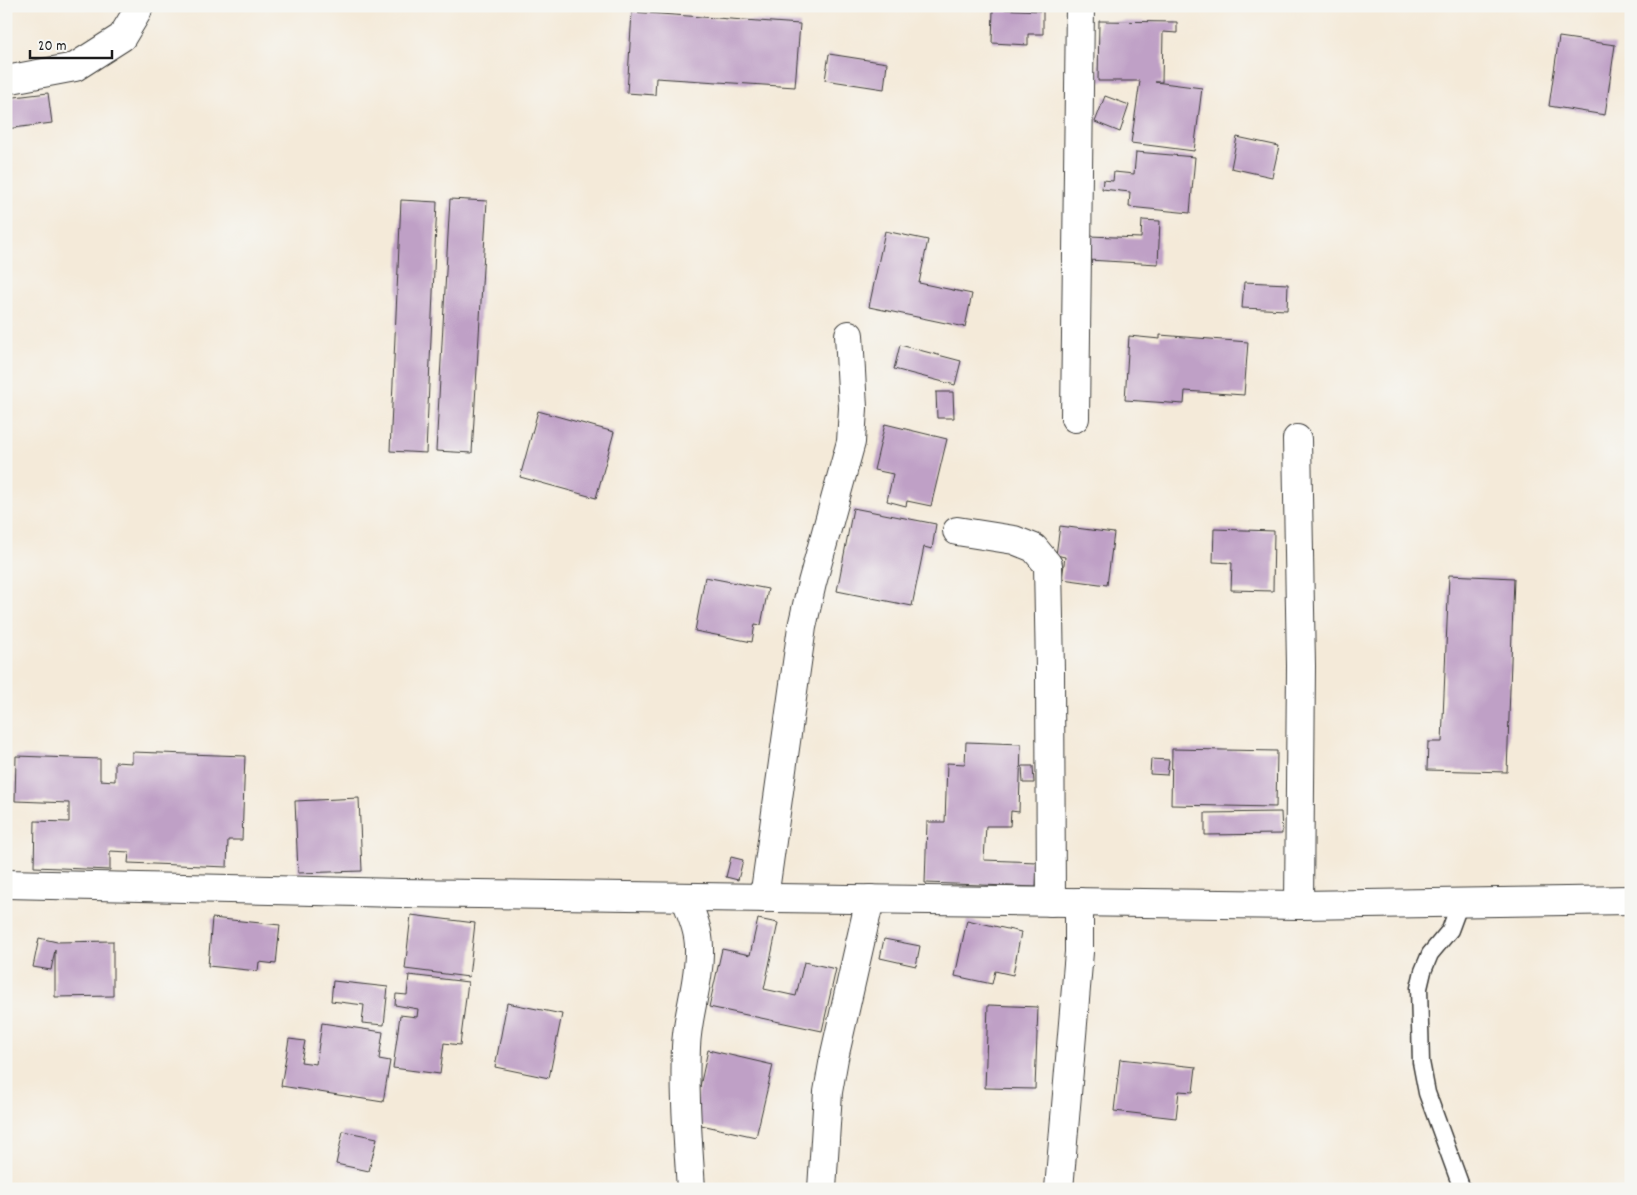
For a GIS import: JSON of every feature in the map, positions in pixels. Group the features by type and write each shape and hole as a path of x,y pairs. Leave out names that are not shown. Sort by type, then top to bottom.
{"street":[{"path":"6,80 74,67 122,37 138,12 139,6"},
{"path":"1075,418 1080,6"},
{"path":"764,898 802,627 851,442 853,408 849,335"},
{"path":"1297,439 1302,666 1298,905"},
{"path":"957,531 1014,540 1034,548 1048,565 1051,902"},
{"path":"6,884 401,893 1298,905 1631,900"},
{"path":"685,897 697,928 700,947 698,972 686,1044 685,1087 691,1189"},
{"path":"822,1189 830,1084 870,899"},
{"path":"1058,1189 1079,952 1079,902"}],"lane":[{"path":"1460,903 1450,930 1430,954 1419,988 1422,1062 1427,1093 1462,1189"}],"building":[{"path":"993,9 1043,11 1043,34 1028,34 1028,45 992,43"},
{"path":"632,12 800,24 795,87 656,78 655,95 627,93"},
{"path":"1099,21 1177,22 1177,33 1163,32 1162,82 1155,82 1202,88 1194,151 1131,143 1140,81 1098,81"},
{"path":"1559,37 1615,45 1605,115 1549,106"},
{"path":"829,54 887,63 884,89 825,80"},
{"path":"48,93 52,123 6,129 6,98"},
{"path":"1105,96 1129,105 1120,132 1095,122"},
{"path":"1237,137 1279,146 1272,177 1231,168"},
{"path":"1136,152 1195,157 1190,213 1129,207 1130,192 1102,189 1103,180 1113,181 1114,172 1134,174"},
{"path":"450,199 487,201 472,453 436,451"},
{"path":"401,200 437,202 426,453 390,451"},
{"path":"1142,220 1160,221 1158,264 1088,260 1089,236 1141,238"},
{"path":"885,231 928,240 919,283 972,294 965,327 869,307"},
{"path":"1244,282 1288,284 1287,310 1242,308"},
{"path":"1160,335 1248,342 1244,395 1185,391 1184,404 1125,400 1129,336 1160,339"},
{"path":"900,345 961,361 955,385 894,369"},
{"path":"936,392 953,392 954,418 937,418"},
{"path":"538,411 614,432 596,498 520,477"},
{"path":"885,424 947,439 931,506 907,501 906,506 887,501 893,474 874,470"},
{"path":"6,501 10,516 6,517"},
{"path":"853,508 936,524 932,549 924,547 912,606 837,591"},
{"path":"1060,526 1114,533 1107,585 1062,579 1065,557 1056,555"},
{"path":"1214,529 1274,531 1273,591 1231,590 1232,563 1213,562"},
{"path":"1449,575 1514,578 1507,772 1427,770 1428,742 1442,742"},
{"path":"705,577 768,589 761,625 755,624 752,642 695,631"},
{"path":"966,742 1021,744 1019,812 1011,811 1010,826 986,826 984,860 1037,862 1036,887 925,883 927,822 945,822 947,763 965,764"},
{"path":"1172,749 1277,751 1276,807 1171,805"},
{"path":"132,752 245,756 242,840 228,840 227,867 128,863 129,852 110,851 110,870 34,867 35,821 69,822 69,803 15,801 16,756 100,759 100,780 115,781 115,762 132,763"},
{"path":"1151,759 1169,760 1167,775 1150,774"},
{"path":"1022,766 1033,766 1034,783 1023,783"},
{"path":"359,798 362,871 298,873 295,801"},
{"path":"1281,812 1282,834 1205,835 1205,813"},
{"path":"731,857 743,860 738,880 726,877"},
{"path":"411,915 475,923 469,977 405,969"},
{"path":"212,918 280,925 276,964 259,962 258,971 208,966"},
{"path":"758,919 778,923 764,989 796,996 804,962 836,969 822,1031 709,1007 722,949 750,955"},
{"path":"967,920 1021,932 1013,975 995,971 992,984 955,976"},
{"path":"39,938 57,942 113,941 113,996 55,997 55,950 51,970 33,967"},
{"path":"884,939 920,946 916,966 880,958"},
{"path":"409,975 468,982 460,1045 444,1043 440,1074 393,1068 400,1015 417,1017 418,1009 395,1005 396,994 407,995"},
{"path":"333,981 388,987 384,1025 362,1023 364,1005 331,1001"},
{"path":"507,1003 562,1014 549,1078 495,1067"},
{"path":"988,1005 1038,1007 1035,1089 985,1088"},
{"path":"322,1023 383,1032 379,1059 390,1061 383,1102 281,1086 289,1039 305,1041 301,1062 316,1064"},
{"path":"708,1050 773,1065 756,1137 692,1123"},
{"path":"1120,1059 1196,1067 1193,1092 1179,1091 1176,1118 1114,1111"},
{"path":"343,1131 377,1138 369,1171 336,1164"}]}
